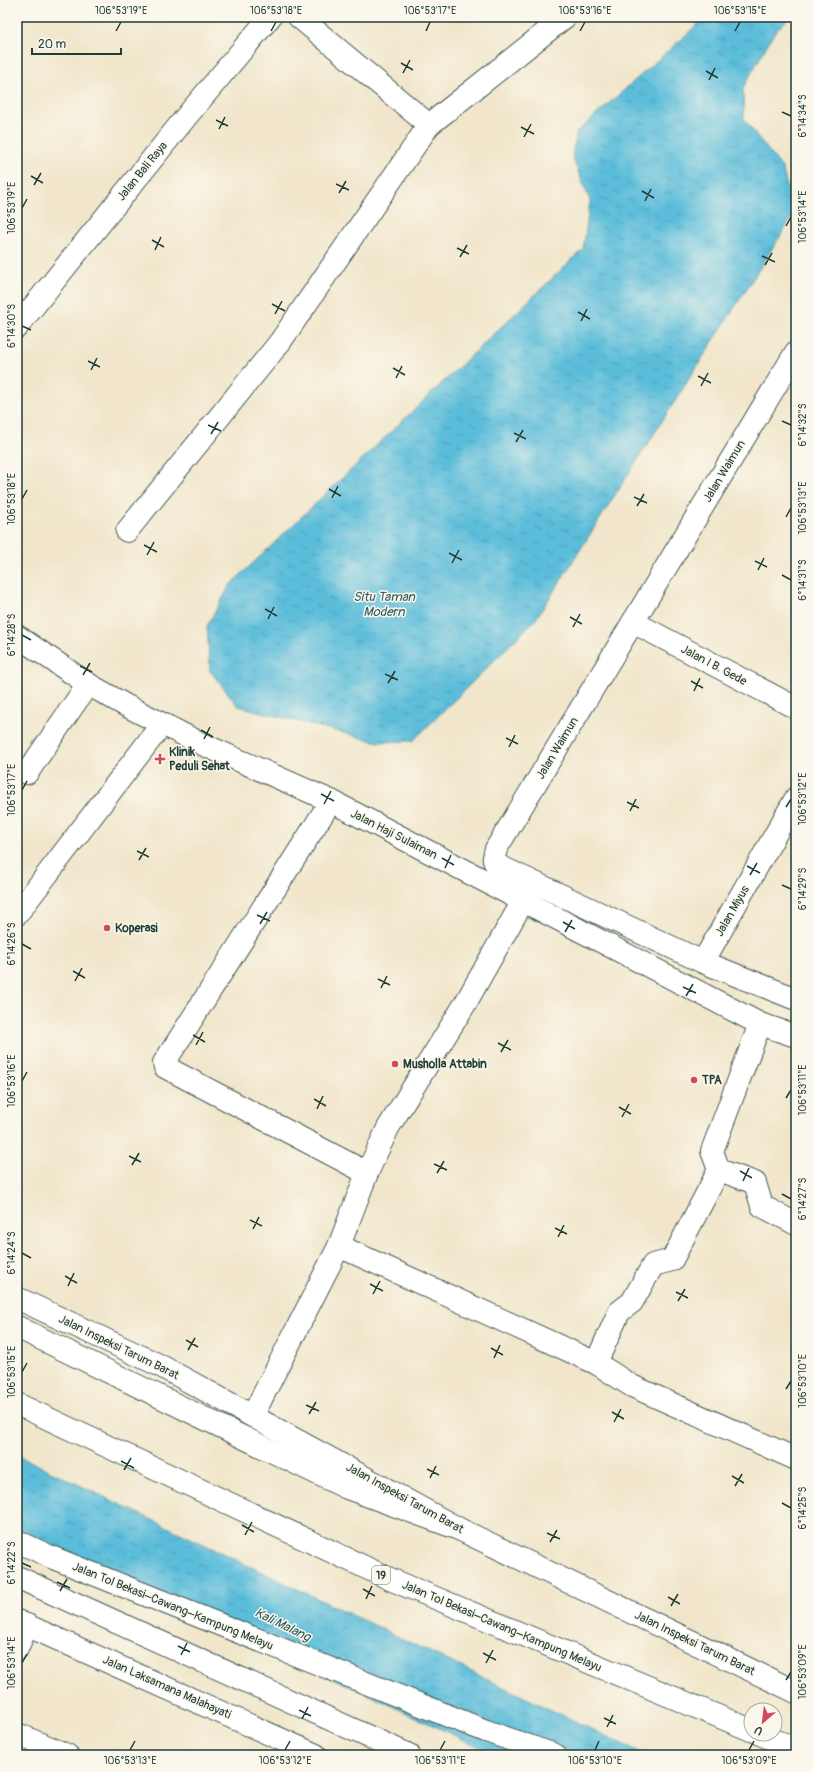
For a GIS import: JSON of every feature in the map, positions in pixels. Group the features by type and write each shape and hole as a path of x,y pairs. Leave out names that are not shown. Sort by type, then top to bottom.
{"main road":[{"name":"Jalan Bali Raya","path":"17,326 181,123 270,17"},
{"path":"299,17 429,125"},
{"path":"127,531 280,342 429,125 565,17"},
{"name":"Jalan Waimun","path":"796,352 496,849 493,860 499,866 703,962 796,999"},
{"name":"Jalan I B. Gede","path":"633,622 796,708"},
{"name":"Jalan Haji Sulaiman","path":"17,636 88,684 162,724 331,801 760,1024 796,1036"},
{"path":"27,773 88,684"},
{"path":"17,914 162,724"},
{"name":"Jalan Miyus","path":"703,962 796,798"},
{"path":"331,801 165,1059 164,1065 172,1071 367,1173"},
{"path":"253,1415 339,1246 367,1173 388,1128 465,1004 523,901"},
{"path":"596,1363 619,1312 632,1302 653,1265 672,1260 719,1170 712,1151 760,1024"},
{"path":"719,1170 755,1183 762,1206 796,1224"},
{"path":"339,1246 596,1363 632,1386 796,1459"},
{"name":"Jalan Inspeksi Tarum Barat","path":"17,1298 159,1365 253,1415 459,1529 796,1692"},
{"path":"17,1327 347,1488 459,1529"},
{"name":"Jalan Tol Bekasi–Cawang–Kampung Melayu","path":"17,1404 390,1579 743,1727"},
{"name":"Jalan Tol Bekasi–Cawang–Kampung Melayu","path":"17,1541 51,1557 472,1725 555,1755"},
{"path":"17,1577 409,1755"},
{"path":"17,1649 22,1623"},
{"name":"Jalan Laksamana Malahayati","path":"22,1623 316,1755"},
{"path":"17,1734 68,1755"},
{"path":"779,1742 796,1749"}],"water":[{"name":"Situ Taman Modern","path":"706,17 790,17 774,33 743,88 744,119 782,168 795,213 536,619 413,741 378,742 238,706 210,671 207,626 230,585 583,249 590,201 572,156 577,132"},
{"name":"Kali Malang","path":"17,1455 646,1755 496,1755 67,1553 17,1528"}],"place":[{"name":"Klinik Peduli Sehat","path":"160,759"},
{"name":"Koperasi","path":"107,928"},
{"name":"Musholla Attabin","path":"395,1064"},
{"name":"TPA","path":"694,1080"}]}
